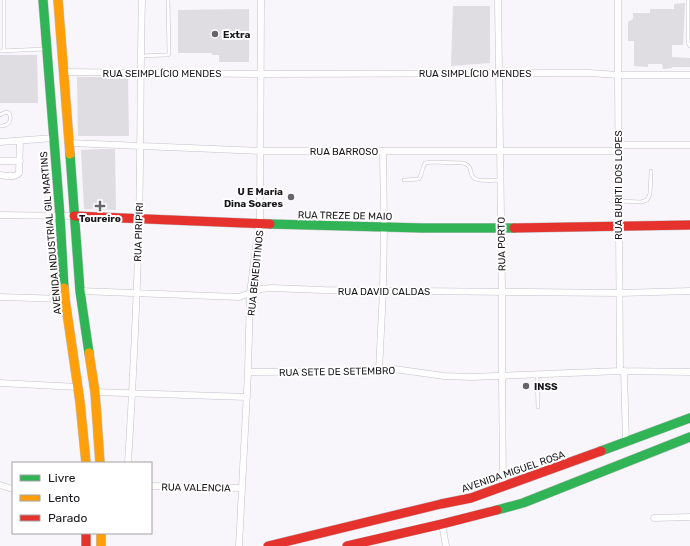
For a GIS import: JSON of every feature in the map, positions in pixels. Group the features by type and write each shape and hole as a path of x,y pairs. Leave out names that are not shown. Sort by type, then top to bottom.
{"main road":[{"name":"AVENIDA INDUSTRIAL GIL MARTINS","path":"44,0 65,299 78,387 86,462"},
{"path":"58,0 80,291 95,392 100,462"},
{"name":"RUA TREZE DE MAIO","path":"74,216 260,224 384,227 619,226 690,224"},
{"path":"69,322 84,320"},
{"name":"AVENIDA MIGUEL ROSA","path":"268,546 470,498 503,488 690,418"},
{"path":"348,546 523,503 690,437"},
{"path":"86,534 86,546"},
{"path":"101,534 101,546"}],"street":[{"name":"RUA PIRIPIRI","path":"128,462 139,219 140,56 142,0"},
{"name":"RUA BENEDITINOS","path":"239,546 247,397 250,293 260,224 261,0"},
{"name":"RUA PORTO","path":"498,0 503,488"},
{"name":"RUA BURITI DOS LOPES","path":"618,0 619,293 626,442"},
{"name":"RUA SEIMPLÍCIO MENDES","path":"64,72 260,74"},
{"name":"RUA SIMPLÍCIO MENDES","path":"260,74 589,73 618,75 690,75"},
{"path":"0,142 54,138"},
{"path":"0,176 18,175 20,141"},
{"name":"RUA BARROSO","path":"70,143 260,151 500,150 690,145"},
{"path":"379,371 383,290 383,151"},
{"path":"0,161 20,161"},
{"name":"RUA TREZE DE MAIO","path":"0,215 74,216"},
{"name":"RUA DAVID CALDAS","path":"80,291 239,297 271,288 323,290 619,293 690,291"},
{"path":"0,297 65,299"},
{"name":"RUA SETE DE SETEMBRO","path":"248,372 379,371 394,369 444,376 472,377 622,371 690,372"},
{"path":"0,383 78,387"},
{"path":"95,392 247,397"},
{"path":"0,485 12,489"},
{"name":"RUA VALENCIA","path":"152,486 242,488"},
{"path":"654,518 690,517"},
{"path":"442,524 446,546"}],"lane":[{"path":"4,0 4,50"},
{"path":"140,56 168,55 169,53 168,0"},
{"path":"688,0 688,43 690,46"},
{"path":"0,50 47,49"},
{"path":"0,115 6,112 9,113 11,118 7,125 0,126"},
{"path":"404,180 419,179 425,163 431,162 467,164 474,179 500,180"},
{"path":"619,201 641,202 647,200 650,194 651,171"},
{"path":"537,374 538,407"}],"building":[{"path":"685,3 683,45 672,45 672,57 690,58 690,67 672,67 663,69 662,64 648,64 648,67 634,66 634,41 628,41 628,22 633,19 633,13 650,13 650,9 674,9 674,4"},
{"path":"453,6 490,6 490,63 451,66"},
{"path":"249,9 249,62 219,62 219,55 212,55 212,53 178,53 178,10"},
{"path":"0,55 37,55 38,103 0,103"},
{"path":"77,77 128,77 129,136 78,136"},
{"path":"115,149 116,210 84,209 81,150"}],"traffic: fast":[{"path":"43,0 60,216 64,288"},
{"path":"70,154 80,291 89,353"},
{"path":"270,224 422,228 514,228"},
{"path":"601,451 690,418"},
{"path":"497,510 523,503 690,437"}],"traffic: slow":[{"path":"58,0 70,154"},
{"path":"64,288 80,402 86,462"},
{"path":"89,353 95,392 100,462"},
{"path":"101,534 101,546"}],"traffic: jam":[{"path":"74,216 270,224"},
{"path":"514,228 690,225"},
{"path":"268,546 471,498 601,451"},
{"path":"347,546 497,510"},
{"path":"86,534 86,546"}],"place":[{"name":"Extra","path":"215,34"},
{"name":"U E Maria Dina Soares","path":"291,197"},
{"name":"Toureiro","path":"100,206"},
{"name":"INSS","path":"526,386"}]}
